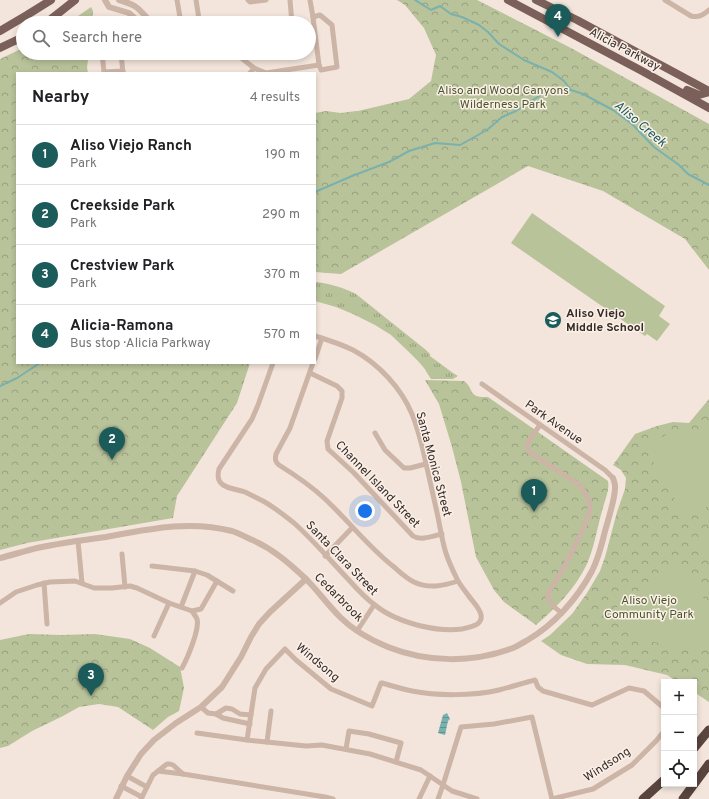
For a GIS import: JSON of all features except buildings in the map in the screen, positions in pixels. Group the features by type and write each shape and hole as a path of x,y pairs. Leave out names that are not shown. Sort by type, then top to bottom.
{"highway":[{"path":"697,744 709,730"},
{"path":"683,799 709,764"},
{"path":"643,799 661,783"}],"main road":[{"path":"25,16 51,0"},
{"path":"55,16 75,0"},
{"name":"Alicia Parkway","path":"508,0 709,108"},
{"path":"529,11 535,0"},
{"name":"Alicia Parkway","path":"535,0 577,20 709,92"},
{"path":"0,31 16,22"},
{"path":"0,48 16,40"},
{"path":"642,71 657,74 699,95 709,92"}],"street":[{"path":"105,0 109,7 129,13 132,16"},
{"path":"119,0 137,7 145,16"},
{"path":"177,0 180,16"},
{"path":"196,0 199,16"},
{"path":"248,0 250,2 266,0"},
{"path":"290,0 291,16"},
{"path":"310,0 313,16"},
{"path":"665,0 691,16 701,16 709,10"},
{"path":"316,16 320,15 332,25 338,67 321,70 318,65 316,46"},
{"path":"103,60 104,72 123,72 122,60"},
{"path":"244,60 254,68 264,72"},
{"path":"272,72 318,65"},
{"path":"251,72 254,68"},
{"name":"Santa Monica Street","path":"316,336 339,344 358,353 382,371 403,396 412,414 418,432 446,554 458,581 480,610 481,614"},
{"path":"316,356 322,338"},
{"name":"Santa Clara Street","path":"273,364 252,419 219,469 218,478 220,482 225,486 244,492 265,502 283,514 300,528 363,595 386,613 412,624 427,628 441,629 458,629 476,625 481,618 481,614"},
{"path":"314,364 290,428 276,454 276,462 324,498 352,528 386,561 403,575 414,582 434,587 458,581"},
{"name":"Channel Island Street","path":"310,373 337,386 342,391 343,395 327,441 328,449 331,453 354,473 412,536 421,538 442,534"},
{"name":"Park Avenue","path":"482,384 605,470 613,478"},
{"path":"540,425 527,446 529,452 580,486 590,505 588,516 577,542 556,582 548,593 550,604 562,613"},
{"path":"375,433 385,450 404,468 426,464"},
{"name":"Cedarbrook","path":"0,558 38,548 157,528 184,525 208,526 234,532 258,542 279,555 306,580 340,617 357,631 405,654 428,658 460,660 492,655 514,648 542,631 572,602 593,569 604,538 615,486 613,478"},
{"path":"325,556 352,528"},
{"path":"78,541 82,584"},
{"path":"122,554 125,587"},
{"path":"152,566 195,571 207,575 233,591"},
{"path":"181,607 195,571"},
{"path":"116,799 127,776 141,754 154,740 176,722 201,707 222,687 259,624 270,612 306,580"},
{"path":"0,603 16,592 44,583 75,581 94,588 130,586 192,611 201,609 218,581"},
{"path":"44,583 47,624"},
{"path":"154,636 169,602"},
{"path":"357,631 374,605"},
{"path":"182,668 191,648 197,625 197,620 192,611"},
{"name":"Windsong","path":"247,740 255,688 266,669 286,649 296,660 331,689 372,706 381,683 412,691 434,694 459,694 498,690 534,680 542,691 592,705 629,688 644,691 661,705"},
{"path":"201,707 208,713 250,724"},
{"path":"216,714 226,708 232,709 240,714 251,715"},
{"path":"267,742 271,710"},
{"path":"438,799 461,727 494,724 532,717 552,799"},
{"path":"346,749 349,731 369,734 402,743 396,762"},
{"path":"197,733 306,746 322,745 370,754 420,770 452,791 477,799"},
{"name":"Windsong","path":"552,799 593,789 632,764 661,735"},
{"path":"122,786 142,798 153,775 167,764 173,765 183,774"},
{"path":"158,771 334,799"},
{"path":"127,776 147,787"},
{"path":"419,799 430,776"}],"green space":[{"name":"Aliso and Wood Canyons Wilderness Park","path":"397,0 477,0 571,48 709,124 709,270 685,239 603,191 528,166 341,274 316,272 316,113 326,111 341,113 358,111 409,99 431,81 436,55 424,28 405,5"},
{"path":"91,7 93,11 93,16 78,16"},
{"path":"16,51 16,60 88,60 88,72 16,72 16,364 250,364 237,403 177,496 173,518 27,543 0,550 0,59"},
{"path":"532,213 665,306 659,316 670,324 657,341 647,334 645,336 511,243"},
{"path":"316,282 326,283 356,294 426,350 430,356 458,376 453,379 431,379 418,361 391,335 375,325 336,307 316,301"},
{"path":"425,380 464,381 474,394 481,397 488,397 608,481 608,488 594,545 587,564 571,590 551,612 536,625 504,602 494,590 476,557 461,482 452,447 439,404"},
{"name":"Aliso Viejo Community Park","path":"709,399 709,702 697,694 697,679 673,679 667,675 625,665 587,664 561,655 541,641 550,635 572,614 600,571 625,489 626,478 621,470 613,465 635,434 673,422 689,423"},
{"path":"703,430 709,433 709,505 691,516 684,513 680,508 644,446 670,433"},
{"path":"709,534 709,559 701,549 700,543 704,537"},
{"path":"681,564 689,571 709,608 709,640 699,645 675,647 650,641 630,628 614,609 675,565"},
{"path":"29,634 95,634 130,639 150,648 180,667 184,688 179,711 168,717 153,730 118,707 99,704 79,707 32,731 8,746 0,748 0,640"}],"water":[{"path":"447,713 450,719 448,721 445,735 438,733 443,715"}],"waterway":[{"path":"415,0 431,10 440,6 451,14 462,17 479,25 499,44 524,60 552,72 564,81 571,90"},
{"name":"Aliso Creek","path":"316,192 389,162 409,151 435,143 460,145 487,130 502,117 516,111 547,91 558,89 571,90 583,94 613,110 632,124 654,147 679,165 688,174 709,185"},
{"name":"Aliso Creek","path":"0,386 17,378 38,364"}],"place":[{"name":"Alicia-Ramona","path":"558,37"},
{"name":"Aliso Viejo Middle School","path":"553,320"},
{"name":"Creekside Park","path":"112,460"},
{"name":"Aliso Viejo Ranch","path":"534,512"},
{"name":"Crestview Park","path":"91,696"}]}
